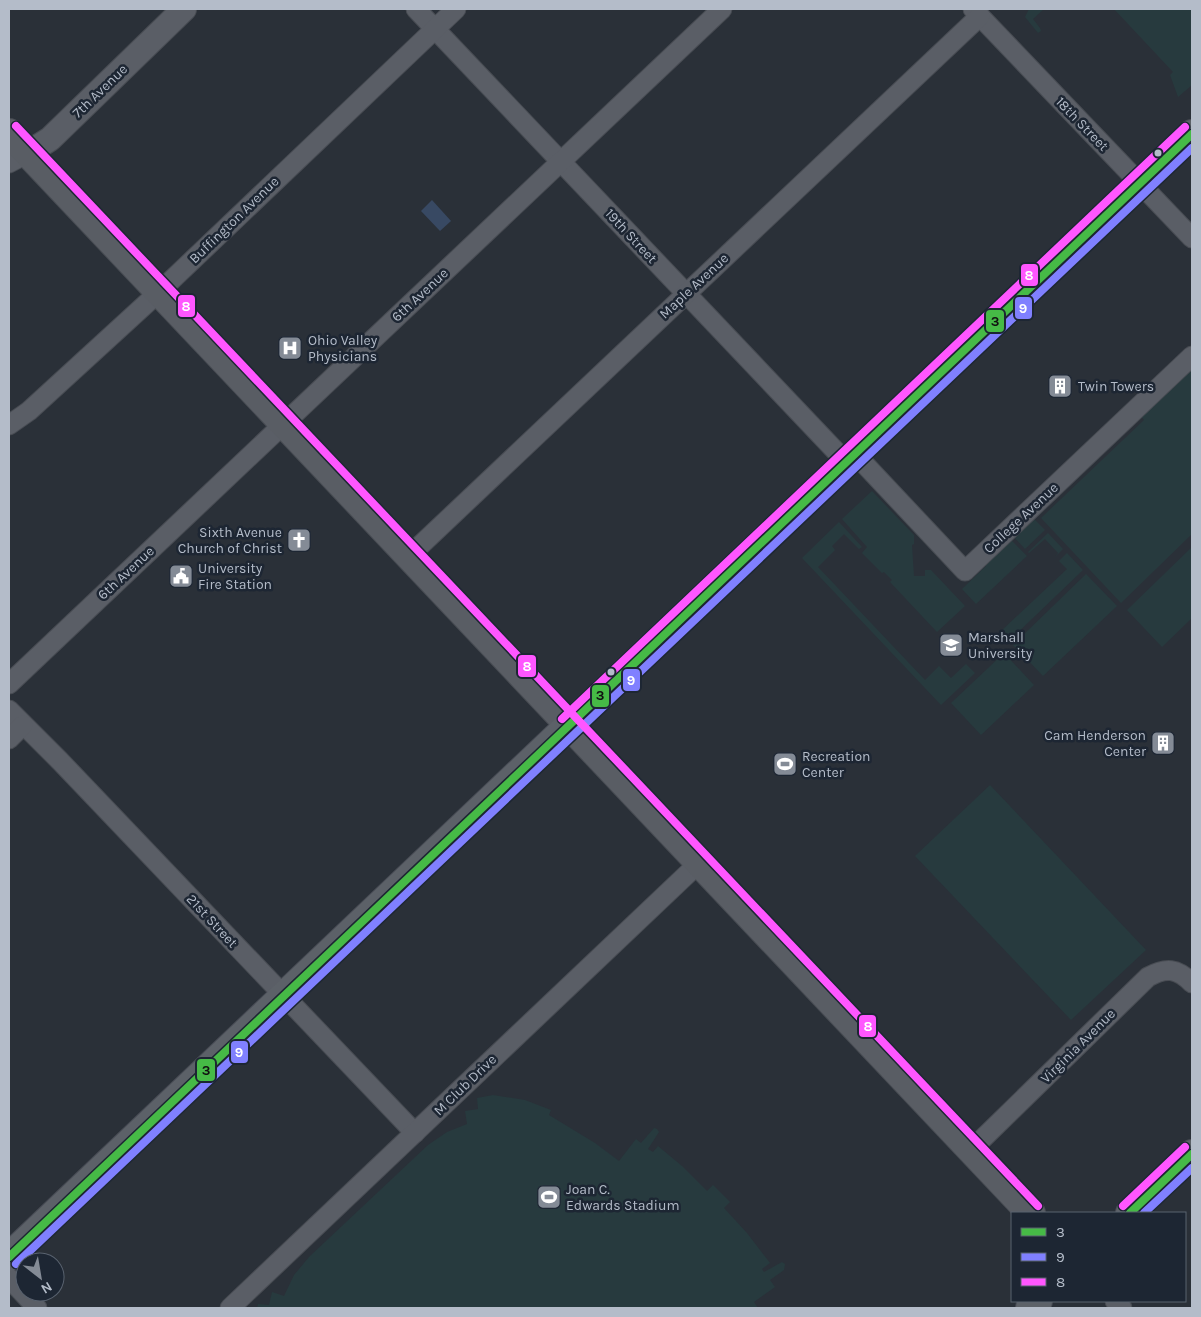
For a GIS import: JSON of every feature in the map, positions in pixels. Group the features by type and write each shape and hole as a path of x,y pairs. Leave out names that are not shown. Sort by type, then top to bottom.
{"main road":[{"path":"9,133 18,158 159,292 1030,1212"},
{"path":"9,1257 1192,134"},
{"path":"1131,1212 1192,1154"}],"street":[{"name":"7th Avenue","path":"18,158 50,139 184,9"},
{"name":"19th Street","path":"416,9 686,294 851,459"},
{"name":"Buffington Avenue","path":"9,426 29,411 159,292 456,9"},
{"name":"6th Avenue","path":"9,684 722,9"},
{"name":"18th Street","path":"977,12 1192,238"},
{"name":"Maple Avenue","path":"409,556 686,294 977,12"},
{"name":"College Avenue","path":"851,459 965,571 1192,356"},
{"name":"21st Street","path":"9,710 60,761 415,1134"},
{"path":"9,739 23,725"},
{"name":"M Club Drive","path":"230,1308 700,862"},
{"name":"Virginia Avenue","path":"971,1150 1148,977 1160,970 1170,970 1180,973 1192,983"},
{"path":"9,1278 37,1308"}],"green space":[{"path":"1029,9 1044,9 1033,19 1040,28 1041,31 1038,33 1025,17"},
{"path":"1114,9 1192,9 1192,85 1178,97 1170,75 1173,72"},
{"path":"1192,366 1192,534 1121,603 1041,518 1144,420 1140,415"},
{"path":"872,491 914,535 914,544 912,545 914,576 925,576 925,570 931,570 965,606 937,632 890,582 892,580 862,553 867,547 842,519"},
{"path":"1032,517 1045,530 1025,549 1013,536"},
{"path":"839,522 862,547 859,549 844,534 832,546 835,550 818,567 925,680 939,666 951,678 966,664 975,673 941,705 802,558"},
{"path":"1048,533 1063,549 1055,557 1058,553 1045,539 1028,552"},
{"path":"1010,539 1027,556 976,604 962,589 986,566 983,563"},
{"path":"1192,547 1192,618 1162,647 1127,610"},
{"path":"1067,553 1083,570 1009,641 1000,632 1067,569 1059,561"},
{"path":"1086,574 1117,606 1043,676 1013,645"},
{"path":"1004,653 1034,685 981,735 951,703"},
{"path":"990,785 1146,950 1071,1020 915,856"},
{"name":"Joan C. Edwards Stadium","path":"493,1095 525,1100 551,1110 549,1115 595,1143 619,1161 636,1139 641,1143 654,1128 657,1129 659,1132 648,1149 653,1152 658,1146 682,1166 707,1191 713,1185 730,1202 724,1208 747,1233 770,1263 762,1269 764,1272 782,1262 785,1264 784,1270 770,1280 775,1287 754,1302 758,1308 257,1308 258,1304 269,1305 272,1292 284,1296 294,1275 309,1257 428,1145 447,1132 467,1124 465,1111 478,1109 477,1098"}],"water":[{"path":"432,200 451,221 440,231 421,211"}],"transit line":[{"name":"8","path":"16,126 1038,1206"},
{"name":"8","path":"562,719 1185,127"},
{"name":"3","path":"9,1257 1192,134"},
{"name":"9","path":"29,1252 1192,148"},
{"name":"8","path":"1123,1206 1185,1147"},
{"name":"3","path":"1131,1212 1192,1154"},
{"name":"9","path":"1145,1212 1192,1168"}],"place":[{"name":"Ohio Valley Physicians","path":"290,348"},
{"name":"Twin Towers","path":"1060,386"},
{"name":"Sixth Avenue Church of Christ","path":"299,540"},
{"name":"University Fire Station","path":"181,576"},
{"name":"Marshall University","path":"951,645"},
{"name":"Cam Henderson Center","path":"1163,743"},
{"name":"Recreation Center","path":"785,764"},
{"name":"Joan C. Edwards Stadium","path":"549,1197"}]}
